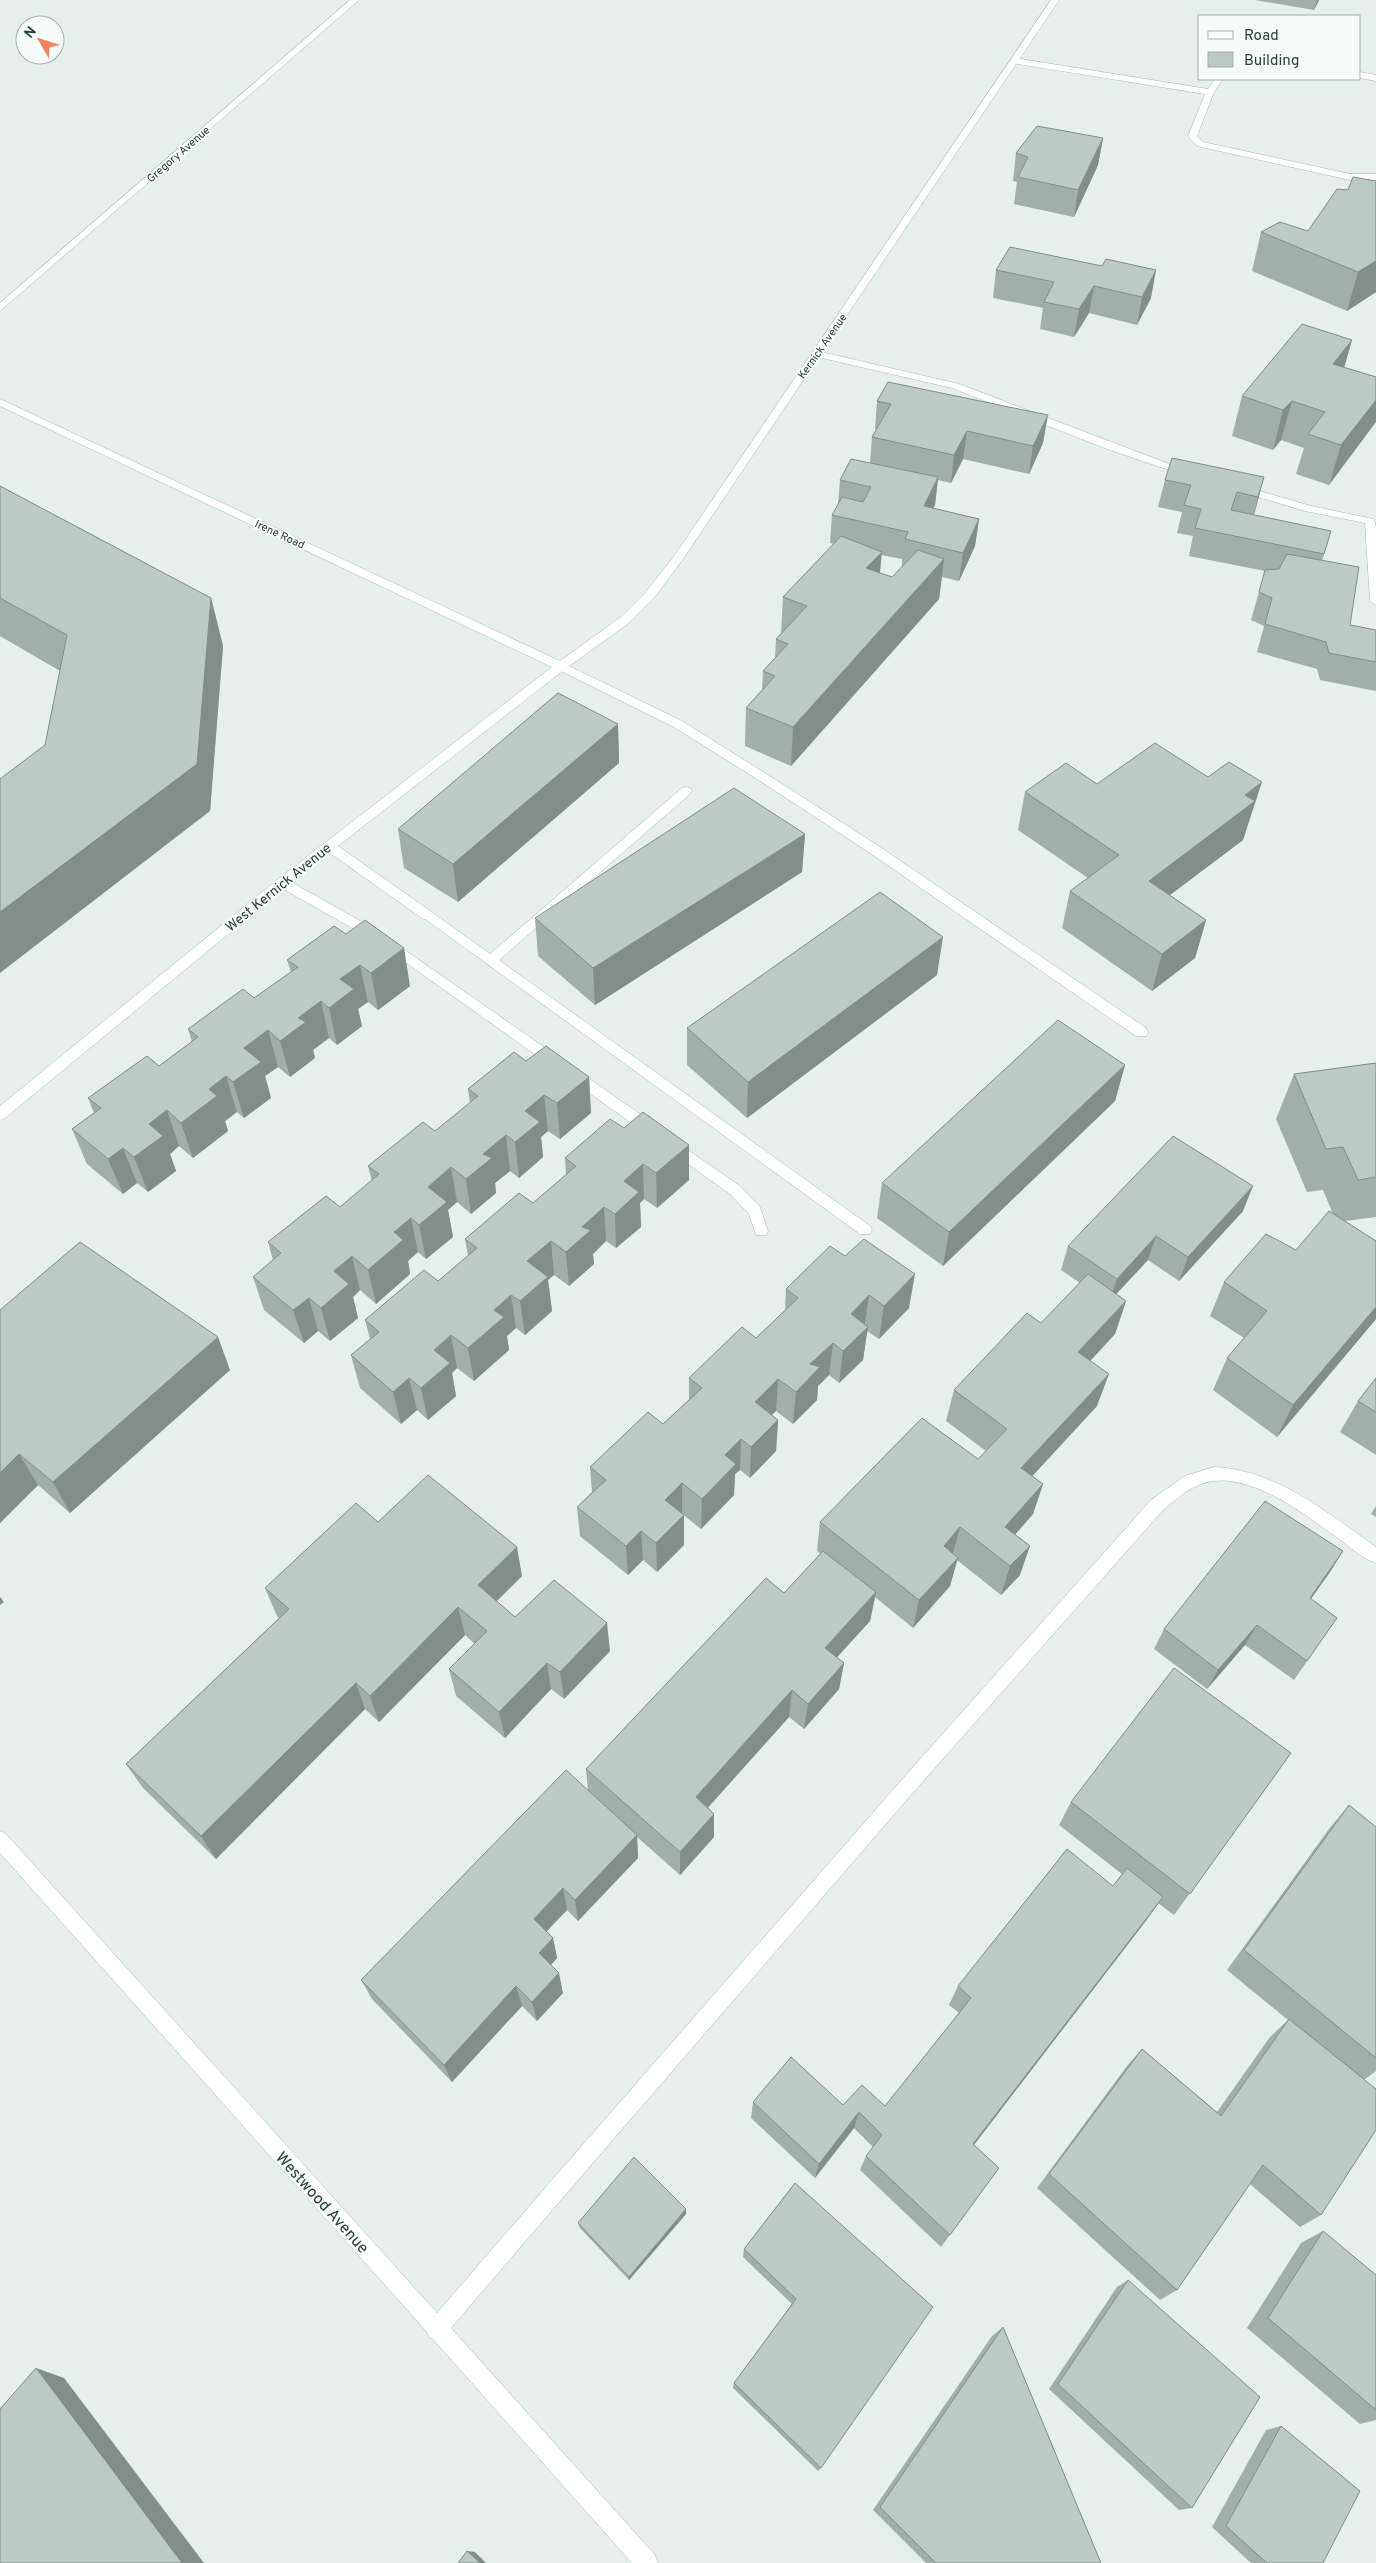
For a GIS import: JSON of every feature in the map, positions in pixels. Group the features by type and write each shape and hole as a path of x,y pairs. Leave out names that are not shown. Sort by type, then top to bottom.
{"street":[{"name":"Gregory Avenue","path":"0,308 355,0"},
{"name":"Kernick Avenue","path":"560,666 625,620 650,595 679,556 1055,0"},
{"path":"1015,61 1210,92"},
{"path":"1361,75 1376,78"},
{"path":"1217,80 1210,92 1192,136 1200,144 1350,177 1376,177"},
{"path":"817,354 864,363 955,386 1111,447 1196,475"},
{"name":"Irene Road","path":"0,402 560,666 678,724 872,848 1141,1032"},
{"path":"1228,485 1309,508 1370,521 1376,601"},
{"name":"West Kernick Avenue","path":"0,1114 282,883 560,666"},
{"path":"491,960 686,791"},
{"path":"329,846 491,960 629,1062 865,1230"},
{"path":"282,883 379,938 735,1190 755,1210 761,1231"},
{"path":"436,2330 904,1790 1157,1505 1180,1486 1213,1474 1236,1475 1270,1485 1376,1556"},
{"name":"Westwood Avenue","path":"0,1840 436,2330 648,2563"}],"building":[{"path":"1037,126 1103,138 1078,190 1018,177 1028,157 1016,153"},
{"path":"1353,177 1376,181 1376,261 1358,272 1261,232 1280,222 1308,231 1337,189 1348,190"},
{"path":"1010,247 1102,266 1106,259 1156,270 1142,297 1094,286 1079,309 1044,302 1054,282 996,270"},
{"path":"1302,324 1352,340 1333,364 1376,377 1376,400 1341,445 1308,434 1325,412 1292,401 1283,410 1242,396"},
{"path":"888,382 1048,415 1033,446 967,431 954,455 872,437 891,404 877,401"},
{"path":"1172,458 1264,477 1258,497 1237,492 1231,510 1331,531 1324,554 1195,528 1201,509 1184,505 1191,485 1165,480"},
{"path":"851,459 938,477 924,506 979,519 963,553 905,539 908,532 832,515 842,497 863,502 871,487 840,480"},
{"path":"0,486 211,598 197,764 0,912 0,779 45,745 67,635 0,598"},
{"path":"841,536 882,552 866,568 892,577 918,550 944,559 793,727 746,708 775,676 763,671 788,644 776,639 807,606 783,597"},
{"path":"1287,554 1359,567 1350,625 1376,630 1376,662 1329,653 1326,642 1265,624 1272,598 1259,592 1265,570 1279,569"},
{"path":"558,693 618,724 453,864 398,829"},
{"path":"1155,743 1208,777 1229,762 1262,782 1245,795 1255,801 1149,881 1206,920 1162,954 1070,891 1119,855 1025,792 1066,763 1097,784"},
{"path":"734,788 805,834 593,968 535,918"},
{"path":"880,892 943,937 748,1082 687,1028"},
{"path":"365,920 404,948 371,973 360,965 340,979 354,989 329,1008 321,1001 298,1018 306,1022 280,1041 268,1030 244,1048 261,1062 233,1082 226,1076 209,1089 217,1096 181,1123 167,1110 149,1124 163,1136 134,1157 123,1148 108,1159 72,1129 101,1108 88,1098 147,1056 159,1066 198,1037 188,1029 243,989 254,998 298,967 287,960 334,926 346,934"},
{"path":"1058,1020 1125,1065 949,1232 882,1183"},
{"path":"546,1046 589,1077 557,1103 544,1095 525,1111 540,1122 515,1142 506,1135 483,1154 492,1158 466,1179 451,1167 428,1187 447,1202 419,1225 411,1218 394,1232 403,1240 368,1270 352,1256 334,1271 349,1284 321,1308 309,1298 293,1310 253,1277 281,1253 268,1242 326,1196 340,1207 379,1174 368,1166 423,1122 435,1131 478,1096 468,1089 514,1052 526,1061"},
{"path":"1376,1063 1376,1177 1358,1180 1343,1147 1326,1149 1294,1074"},
{"path":"643,1112 689,1145 656,1173 643,1164 624,1181 639,1192 615,1214 604,1207 582,1227 591,1230 566,1252 551,1241 527,1261 548,1277 520,1301 511,1295 494,1310 504,1317 468,1348 451,1335 434,1350 450,1363 421,1388 409,1378 393,1392 351,1355 379,1332 365,1320 424,1270 438,1281 477,1248 465,1239 519,1193 533,1203 576,1166 565,1158 610,1119 624,1128"},
{"path":"1173,1136 1253,1186 1188,1257 1156,1236 1117,1279 1068,1246"},
{"path":"1329,1211 1376,1241 1376,1307 1293,1405 1227,1358 1267,1311 1224,1282 1266,1234 1296,1250"},
{"path":"864,1239 915,1274 884,1306 869,1295 851,1314 868,1327 843,1351 833,1343 810,1364 820,1367 796,1392 778,1379 755,1402 778,1420 751,1447 741,1439 725,1455 736,1464 702,1499 682,1483 665,1500 684,1515 656,1543 641,1531 626,1546 577,1507 606,1480 590,1467 648,1412 663,1424 702,1388 689,1378 742,1327 756,1338 798,1298 786,1289 830,1246 845,1256"},
{"path":"80,1242 218,1337 53,1482 19,1454 0,1473 0,1310"},
{"path":"1088,1274 1126,1301 1078,1352 1109,1374 1021,1468 1043,1484 1005,1527 1030,1546 1010,1566 960,1527 944,1546 958,1558 919,1600 820,1522 922,1418 978,1459 1007,1429 954,1390 1027,1313 1041,1323"},
{"path":"1376,1378 1376,1412 1358,1401"},
{"path":"428,1475 517,1547 478,1585 515,1617 554,1580 607,1623 560,1672 547,1663 499,1712 449,1669 487,1631 458,1607 370,1696 356,1683 201,1836 126,1764 289,1609 265,1588 356,1503 378,1522"},
{"path":"1265,1501 1343,1551 1310,1598 1337,1618 1307,1661 1257,1625 1218,1670 1164,1629"},
{"path":"823,1551 876,1592 825,1648 844,1663 808,1704 792,1690 696,1797 714,1814 680,1852 586,1769 766,1578 784,1593"},
{"path":"1174,1668 1291,1753 1190,1894 1071,1802"},
{"path":"566,1770 637,1835 575,1900 563,1888 534,1919 553,1938 539,1953 559,1973 532,2002 516,1986 444,2065 361,1980"},
{"path":"1349,1805 1376,1827 1376,2058 1244,1950"},
{"path":"1067,1849 1113,1886 1127,1868 1163,1897 973,2144 999,2168 950,2235 866,2156 882,2135 859,2112 819,2164 753,2102 791,2057 843,2105 862,2085 885,2106 971,1998 958,1986"},
{"path":"1289,2019 1376,2089 1376,2130 1321,2215 1263,2165 1177,2290 1049,2174 1142,2049 1221,2116"},
{"path":"634,2157 686,2209 629,2277 578,2223"},
{"path":"795,2183 933,2307 821,2468 734,2383 796,2299 744,2249"},
{"path":"1323,2231 1376,2275 1376,2410 1268,2318"},
{"path":"1128,2280 1260,2397 1192,2508 1058,2384"},
{"path":"1003,2327 1101,2563 936,2563 880,2507"},
{"path":"36,2368 182,2563 0,2563 0,2409"},
{"path":"1281,2426 1360,2491 1323,2563 1267,2563 1226,2526"},
{"path":"467,2551 480,2563 458,2563"}]}
